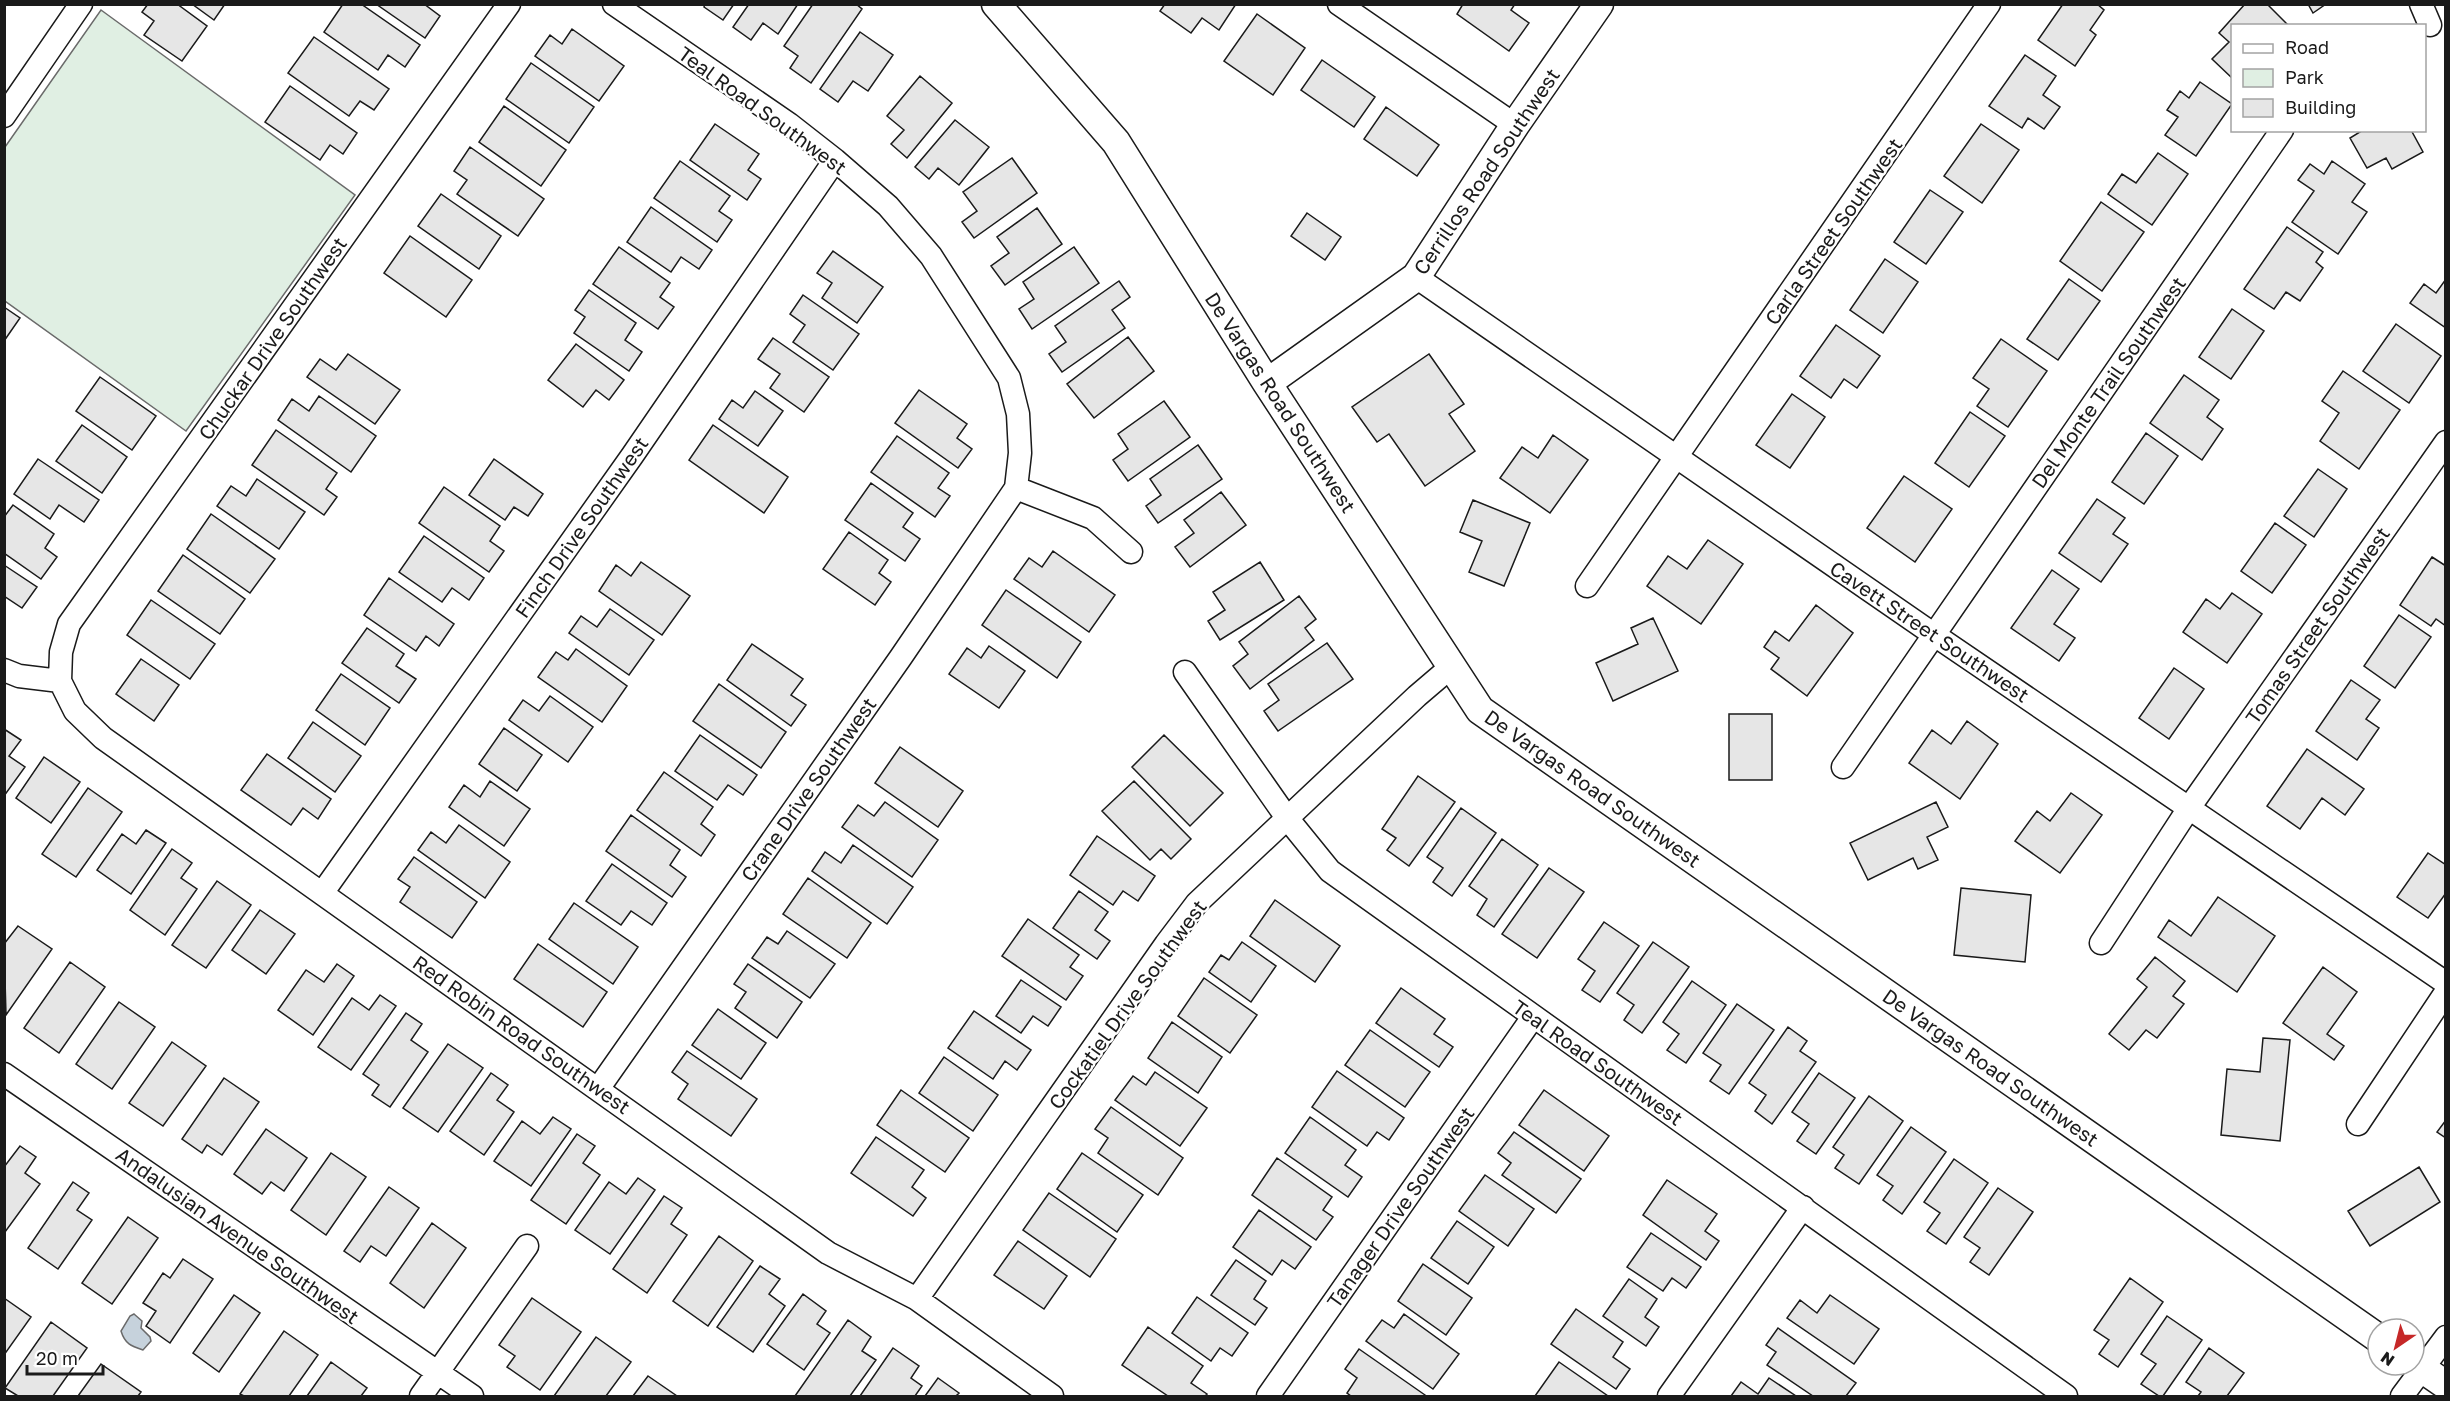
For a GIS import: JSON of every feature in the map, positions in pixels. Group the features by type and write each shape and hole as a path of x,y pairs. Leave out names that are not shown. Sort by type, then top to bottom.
{"street":[{"path":"4,116 81,4"},
{"name":"Chuckar Drive Southwest","path":"60,681 61,652 69,624 509,4"},
{"name":"Teal Road Southwest","path":"614,4 789,124 835,160 888,206 931,256 1009,378 1018,414 1020,436 1016,488"},
{"name":"De Vargas Road Southwest","path":"996,4 1116,142 1268,383 1480,710 2366,1330"},
{"path":"1339,4 1515,126"},
{"name":"Cerrillos Road Southwest","path":"1268,383 1416,277 1515,126 1599,4"},
{"name":"Carla Street Southwest","path":"1587,586 1989,4"},
{"path":"2421,4 2433,24"},
{"name":"Del Monte Trail Southwest","path":"1843,767 2281,132"},
{"name":"Finch Drive Southwest","path":"323,892 632,456 835,160"},
{"name":"Cavett Street Southwest","path":"1416,277 1933,634 2445,982"},
{"name":"Tomas Street Southwest","path":"2101,943 2189,808 2445,442"},
{"path":"1016,488 1094,518 1131,552"},
{"name":"Crane Drive Southwest","path":"598,1089 901,657 1016,488"},
{"name":"Cockatiel Drive Southwest","path":"916,1299 1191,911 1417,696 1451,667"},
{"path":"4,670 19,676 60,681"},
{"name":"Teal Road Southwest","path":"1185,672 1287,818 1330,871 2066,1396"},
{"name":"Red Robin Road Southwest","path":"60,681 75,711 103,738 323,892 828,1253 916,1299 1053,1396"},
{"path":"2358,1124 2445,992"},
{"name":"Tanager Drive Southwest","path":"1268,1396 1533,1017"},
{"name":"Andalusian Avenue Southwest","path":"4,1074 472,1396"},
{"path":"1669,1396 1803,1207"},
{"path":"421,1396 527,1245"},
{"path":"2426,1357 2445,1337"},
{"path":"2426,1372 2445,1385"},
{"path":"2402,1396 2412,1377"}],"green space":[{"path":"101,10 355,195 186,431 5,301 5,147"}],"shaded area":[{"path":"134,1314 142,1321 141,1328 151,1341 143,1350 129,1344 121,1331 130,1316"}],"building":[{"path":"148,4 177,4 207,26 182,61 144,35 154,21 142,12"},
{"path":"192,4 225,4 214,20"},
{"path":"343,4 361,4 420,45 405,67 388,55 378,70 324,32"},
{"path":"376,4 424,4 440,16 425,38"},
{"path":"705,4 734,4 723,20 704,7"},
{"path":"749,4 798,4 778,34 763,23 751,40 733,27"},
{"path":"813,4 856,4 862,9 811,83 790,68 798,56 784,46"},
{"path":"1165,4 1236,4 1219,30 1202,18 1191,33 1160,11"},
{"path":"1463,4 1515,4 1511,10 1529,23 1509,51 1457,14"},
{"path":"2063,4 2097,4 2104,10 2090,30 2096,35 2075,66 2038,40"},
{"path":"2245,4 2267,4 2287,24 2231,24 2231,77 2212,59 2229,42 2219,33"},
{"path":"2308,4 2326,4 2313,13"},
{"path":"1257,14 1305,48 1273,95 1224,61"},
{"path":"572,29 624,66 599,101 535,56 550,35 562,44"},
{"path":"860,32 893,55 868,91 853,81 838,102 820,89"},
{"path":"314,37 389,89 374,110 360,101 349,116 288,73"},
{"path":"2025,55 2056,76 2043,95 2060,107 2044,129 2028,118 2022,128 1989,106"},
{"path":"1322,60 1375,97 1354,127 1301,90"},
{"path":"531,63 594,107 569,143 506,99"},
{"path":"920,76 952,103 907,158 891,144 904,130 887,116"},
{"path":"2200,82 2231,103 2196,156 2165,135 2178,117 2167,110 2180,91 2189,98"},
{"path":"290,86 357,133 343,154 330,145 320,160 265,122"},
{"path":"504,106 566,150 541,186 479,142"},
{"path":"1386,107 1439,145 1417,176 1364,139"},
{"path":"955,120 989,147 959,185 938,168 929,179 915,167"},
{"path":"715,124 759,154 748,170 761,179 747,200 690,160"},
{"path":"1981,124 2019,150 1982,203 1944,176"},
{"path":"2360,132 2412,132 2423,152 2392,169 2386,158 2367,168 2350,138"},
{"path":"470,147 544,199 518,236 457,194 467,180 454,171"},
{"path":"2158,153 2188,174 2152,225 2108,194 2122,174 2136,183"},
{"path":"1012,158 1037,193 974,238 962,222 977,211 963,192"},
{"path":"680,161 730,196 719,211 732,220 717,242 654,198"},
{"path":"2332,161 2365,184 2352,202 2367,212 2338,254 2292,222 2314,191 2298,180 2310,164 2324,174"},
{"path":"1930,190 1963,212 1926,264 1894,242"},
{"path":"441,194 501,236 479,269 418,226"},
{"path":"2101,202 2144,232 2102,291 2060,261"},
{"path":"651,207 712,250 699,269 681,257 671,272 627,242"},
{"path":"1037,208 1062,244 1005,285 991,266 1009,253 997,237"},
{"path":"1307,213 1341,237 1325,260 1291,236"},
{"path":"2287,227 2323,252 2316,262 2323,268 2300,301 2286,292 2274,309 2244,289"},
{"path":"410,236 472,280 446,317 384,273"},
{"path":"619,247 670,283 660,297 674,307 658,329 593,284"},
{"path":"1074,247 1099,283 1032,329 1019,309 1034,299 1023,282"},
{"path":"833,251 883,287 857,323 822,298 832,283 817,273"},
{"path":"1885,259 1918,282 1883,333 1850,310"},
{"path":"2069,279 2100,301 2058,360 2027,339"},
{"path":"2446,279 2446,328 2410,303 2424,284 2436,293"},
{"path":"1119,281 1130,297 1112,310 1125,328 1062,372 1049,354 1066,342 1055,326"},
{"path":"589,290 636,323 625,340 642,352 629,371 574,333 585,317 575,310"},
{"path":"803,295 859,334 833,370 793,342 805,325 790,314"},
{"path":"4,307 20,318 4,341"},
{"path":"2232,309 2264,331 2231,379 2199,357"},
{"path":"2396,324 2441,356 2409,403 2363,371"},
{"path":"1836,325 1880,356 1857,388 1844,379 1831,398 1800,376"},
{"path":"1128,337 1154,371 1094,418 1067,384"},
{"path":"773,338 829,377 804,412 770,388 780,374 758,359"},
{"path":"2001,339 2047,371 2008,427 1977,406 1989,389 1973,378"},
{"path":"576,344 624,380 609,400 596,390 583,407 548,380"},
{"path":"348,354 400,390 375,424 307,377 320,359 336,370"},
{"path":"1429,354 1464,404 1449,414 1475,451 1425,486 1389,434 1377,442 1352,407"},
{"path":"2343,371 2400,410 2359,469 2320,441 2339,413 2322,401"},
{"path":"2184,375 2219,400 2207,417 2223,429 2202,460 2150,423"},
{"path":"100,377 156,416 132,450 76,411"},
{"path":"919,390 967,424 957,438 972,449 958,468 895,423"},
{"path":"755,391 783,411 758,446 719,419 732,400 743,408"},
{"path":"1792,394 1825,417 1790,468 1756,445"},
{"path":"319,396 376,436 351,472 278,420 292,399 309,411"},
{"path":"1164,401 1190,437 1128,481 1113,460 1128,449 1118,434"},
{"path":"1970,412 2005,436 1969,487 1935,463"},
{"path":"82,425 127,457 102,493 56,461"},
{"path":"713,425 788,477 764,513 689,460"},
{"path":"276,430 337,473 326,489 337,497 324,515 252,465"},
{"path":"2146,433 2178,456 2144,504 2112,482"},
{"path":"1553,435 1588,460 1550,513 1500,478 1522,447 1538,458"},
{"path":"897,436 949,473 938,488 950,496 935,517 871,472"},
{"path":"1198,445 1222,479 1158,523 1146,506 1161,495 1150,479"},
{"path":"38,459 99,500 84,522 59,505 50,519 14,494"},
{"path":"494,459 543,494 528,516 514,507 505,520 469,495"},
{"path":"2318,469 2347,489 2314,537 2284,516"},
{"path":"1904,476 1952,509 1915,562 1867,528"},
{"path":"257,479 305,512 279,549 217,506 231,486 246,496"},
{"path":"871,483 913,513 903,527 920,539 905,561 845,520"},
{"path":"444,487 500,526 490,541 504,551 489,572 419,523"},
{"path":"1221,492 1246,525 1190,567 1175,547 1194,533 1184,520"},
{"path":"2097,499 2125,518 2113,534 2128,544 2101,582 2059,553"},
{"path":"1473,500 1530,523 1504,586 1469,572 1482,541 1460,532"},
{"path":"13,505 54,534 45,548 57,557 41,579 4,553 4,517"},
{"path":"211,514 275,559 250,593 187,549"},
{"path":"2275,523 2306,545 2272,593 2241,571"},
{"path":"849,532 888,560 879,573 891,582 875,605 823,569"},
{"path":"424,536 484,578 469,600 452,588 442,602 399,572"},
{"path":"1708,540 1743,564 1701,624 1647,586 1668,556 1687,569"},
{"path":"1053,551 1115,595 1089,632 1014,579 1029,558 1042,567"},
{"path":"183,555 245,599 220,634 158,591"},
{"path":"2432,557 2446,566 2446,626 2436,619 2431,626 2400,605"},
{"path":"641,562 690,596 662,635 599,591 616,565 631,576"},
{"path":"1260,562 1284,600 1220,640 1208,621 1225,610 1213,592"},
{"path":"4,565 37,587 22,608 4,596"},
{"path":"2052,570 2079,589 2054,624 2075,638 2059,661 2011,628"},
{"path":"389,578 454,624 439,646 426,636 416,651 364,615"},
{"path":"1006,590 1081,642 1057,678 982,625"},
{"path":"2232,593 2262,614 2227,663 2183,632 2206,599 2220,609"},
{"path":"1299,596 1316,619 1305,628 1314,640 1250,689 1233,666 1248,654 1239,642"},
{"path":"151,600 215,644 190,679 127,635"},
{"path":"1816,605 1853,633 1807,696 1771,669 1779,658 1764,647 1775,631 1789,641"},
{"path":"610,609 654,640 629,675 569,633 581,616 597,627"},
{"path":"2399,615 2431,637 2395,688 2364,666"},
{"path":"1653,618 1678,671 1613,701 1596,663 1638,644 1631,628"},
{"path":"367,628 404,654 396,666 416,679 399,703 342,663"},
{"path":"1327,643 1353,679 1278,731 1264,711 1279,700 1268,684"},
{"path":"752,644 803,679 791,695 806,705 791,726 727,680"},
{"path":"989,646 1025,671 999,708 949,674 967,648 981,658"},
{"path":"576,649 627,686 602,722 538,677 556,652 568,660"},
{"path":"141,659 179,685 154,721 116,694"},
{"path":"2174,668 2204,689 2169,739 2139,718"},
{"path":"341,674 390,708 365,745 316,710"},
{"path":"2351,680 2380,700 2366,719 2379,728 2357,760 2316,731"},
{"path":"719,684 786,732 761,768 693,721"},
{"path":"550,696 593,727 568,762 509,720 523,700 539,711"},
{"path":"1729,714 1772,714 1772,780 1729,780"},
{"path":"1967,721 1998,744 1960,799 1909,763 1932,730 1951,744"},
{"path":"313,722 361,756 335,792 288,758"},
{"path":"504,728 542,755 517,791 479,764"},
{"path":"4,729 21,740 9,756 25,767 4,796"},
{"path":"700,735 757,775 743,795 728,785 717,800 675,771"},
{"path":"1164,735 1223,793 1190,826 1132,767"},
{"path":"900,747 963,791 938,827 875,783"},
{"path":"2307,749 2364,789 2345,815 2322,798 2300,829 2267,806"},
{"path":"267,754 331,799 318,819 303,808 291,825 241,790"},
{"path":"44,757 80,782 51,823 16,798"},
{"path":"664,772 713,807 701,824 715,835 701,856 637,810"},
{"path":"1418,776 1455,802 1409,866 1387,850 1396,838 1382,829"},
{"path":"490,781 530,809 504,846 449,807 464,785 480,797"},
{"path":"1134,781 1191,839 1171,859 1161,849 1150,860 1102,811"},
{"path":"88,788 122,812 76,877 42,854"},
{"path":"2071,793 2102,815 2060,873 2015,841 2037,811 2050,821"},
{"path":"885,802 938,840 912,877 842,827 858,805 874,816"},
{"path":"1936,802 1948,827 1927,837 1938,860 1918,869 1913,858 1868,880 1850,843"},
{"path":"1461,808 1496,833 1452,896 1433,882 1443,868 1427,857"},
{"path":"631,815 680,850 670,865 686,877 672,897 606,851"},
{"path":"459,825 510,862 485,898 418,850 431,832 446,843"},
{"path":"146,830 166,843 131,894 97,870 122,834 136,844"},
{"path":"1097,836 1155,876 1138,901 1123,891 1113,905 1070,875"},
{"path":"1502,839 1538,865 1494,927 1477,915 1487,899 1469,886"},
{"path":"853,845 913,887 887,924 812,871 825,852 841,863"},
{"path":"172,849 192,863 181,878 197,889 165,935 130,910"},
{"path":"2428,853 2446,865 2446,893 2428,918 2397,897"},
{"path":"414,857 477,902 452,938 400,902 410,887 398,879"},
{"path":"612,864 667,903 652,925 631,911 621,925 586,901"},
{"path":"1549,868 1584,892 1537,958 1502,934"},
{"path":"808,878 871,923 847,958 783,914"},
{"path":"217,881 251,905 206,968 172,945"},
{"path":"1961,888 2031,895 2025,962 1954,955"},
{"path":"1079,891 1108,912 1095,930 1110,941 1097,959 1053,928"},
{"path":"2218,897 2275,936 2237,992 2158,937 2169,920 2191,936"},
{"path":"1275,900 1340,946 1315,982 1250,936"},
{"path":"574,903 638,947 613,984 549,939"},
{"path":"260,910 295,934 266,974 232,950"},
{"path":"1028,919 1079,955 1070,967 1083,976 1066,1000 1002,956"},
{"path":"1604,922 1639,946 1600,1002 1582,990 1595,971 1578,959"},
{"path":"18,926 52,949 6,1015 4,944"},
{"path":"787,931 835,964 810,998 752,958 767,937 778,944"},
{"path":"1242,942 1276,966 1251,1002 1209,972 1221,955 1229,960"},
{"path":"1653,942 1689,967 1642,1033 1624,1020 1634,1005 1617,993"},
{"path":"538,944 607,992 583,1027 514,979"},
{"path":"2155,957 2185,981 2173,996 2184,1004 2157,1038 2146,1030 2129,1050 2109,1034 2147,987 2137,979"},
{"path":"70,962 105,987 59,1053 24,1028"},
{"path":"337,964 354,976 313,1035 278,1010 306,970 324,982"},
{"path":"748,964 802,1002 777,1038 735,1008 746,992 734,984"},
{"path":"2323,967 2357,992 2327,1034 2344,1046 2334,1060 2283,1023"},
{"path":"1204,978 1257,1015 1230,1053 1178,1016"},
{"path":"1021,980 1061,1007 1048,1026 1033,1016 1021,1033 996,1016"},
{"path":"1692,981 1726,1005 1686,1063 1667,1050 1679,1034 1663,1022"},
{"path":"1401,988 1445,1019 1434,1034 1453,1047 1439,1067 1376,1023"},
{"path":"380,995 396,1006 351,1070 318,1047 352,998 369,1010"},
{"path":"119,1002 155,1027 112,1089 76,1064"},
{"path":"1737,1004 1774,1030 1729,1094 1710,1081 1721,1065 1703,1053"},
{"path":"718,1009 766,1043 741,1079 692,1045"},
{"path":"974,1011 1031,1050 1017,1070 1005,1061 993,1079 948,1048"},
{"path":"406,1013 422,1024 411,1040 428,1052 390,1107 372,1095 379,1085 363,1074"},
{"path":"1172,1022 1222,1057 1198,1093 1148,1058"},
{"path":"1788,1027 1807,1041 1800,1051 1816,1062 1772,1124 1755,1111 1766,1095 1749,1083"},
{"path":"1370,1030 1430,1072 1405,1107 1345,1065"},
{"path":"2263,1038 2290,1040 2280,1141 2221,1135 2227,1069 2260,1072"},
{"path":"172,1042 206,1066 163,1126 129,1103"},
{"path":"448,1044 483,1068 438,1132 403,1108"},
{"path":"687,1051 757,1099 731,1136 678,1099 688,1084 672,1072"},
{"path":"944,1057 998,1095 973,1131 919,1093"},
{"path":"1337,1071 1404,1118 1389,1140 1377,1132 1367,1146 1312,1107"},
{"path":"1155,1072 1207,1108 1180,1146 1115,1100 1133,1076 1146,1085"},
{"path":"491,1073 508,1085 497,1100 514,1112 484,1155 450,1131"},
{"path":"1819,1073 1855,1098 1816,1154 1797,1141 1809,1124 1792,1112"},
{"path":"224,1078 259,1102 222,1155 207,1145 202,1153 182,1139"},
{"path":"901,1090 969,1138 945,1172 877,1125"},
{"path":"1544,1090 1609,1136 1584,1171 1519,1125"},
{"path":"1869,1096 1903,1121 1859,1184 1835,1168 1844,1155 1833,1147"},
{"path":"1111,1107 1183,1158 1158,1195 1098,1153 1108,1138 1095,1129"},
{"path":"553,1117 571,1129 531,1186 494,1161 522,1121 540,1134"},
{"path":"1310,1117 1356,1150 1345,1165 1362,1177 1348,1197 1285,1153"},
{"path":"2446,1120 2446,1138 2437,1132"},
{"path":"1911,1127 1946,1152 1902,1214 1883,1200 1893,1186 1877,1175"},
{"path":"266,1129 307,1158 284,1191 271,1182 262,1194 234,1174"},
{"path":"1514,1132 1581,1179 1556,1213 1502,1175 1511,1163 1498,1153"},
{"path":"577,1134 595,1146 583,1163 600,1175 566,1224 531,1200"},
{"path":"876,1137 924,1170 912,1187 926,1198 913,1216 851,1173"},
{"path":"20,1146 36,1157 25,1173 40,1184 5,1232 4,1167"},
{"path":"331,1153 366,1177 326,1235 291,1210"},
{"path":"1082,1153 1143,1195 1117,1232 1057,1189"},
{"path":"1277,1158 1332,1197 1323,1210 1333,1217 1316,1240 1252,1195"},
{"path":"1954,1159 1988,1183 1946,1244 1927,1231 1940,1213 1924,1202"},
{"path":"2419,1167 2440,1202 2370,1246 2348,1211"},
{"path":"1485,1175 1534,1209 1508,1246 1459,1211"},
{"path":"638,1178 655,1190 610,1254 575,1230 609,1182 626,1194"},
{"path":"1667,1180 1717,1214 1705,1231 1719,1241 1706,1260 1643,1215"},
{"path":"73,1182 89,1193 77,1210 92,1220 58,1269 28,1248"},
{"path":"389,1187 419,1208 386,1256 371,1246 360,1262 344,1251"},
{"path":"1998,1188 2033,1212 1989,1275 1970,1262 1980,1248 1964,1237"},
{"path":"1049,1193 1116,1239 1090,1277 1023,1230"},
{"path":"664,1196 682,1208 671,1224 687,1235 647,1293 613,1269"},
{"path":"1259,1210 1311,1247 1295,1269 1282,1260 1272,1275 1233,1247"},
{"path":"128,1217 158,1238 112,1304 82,1283"},
{"path":"1457,1221 1494,1247 1468,1284 1431,1258"},
{"path":"432,1223 466,1248 424,1308 390,1283"},
{"path":"1651,1233 1701,1267 1686,1288 1672,1278 1663,1291 1627,1267"},
{"path":"719,1236 753,1261 708,1326 673,1301"},
{"path":"1018,1241 1067,1276 1044,1309 994,1275"},
{"path":"183,1259 213,1279 170,1343 146,1326 156,1311 143,1303 163,1273 170,1278"},
{"path":"1236,1260 1266,1281 1254,1299 1267,1308 1255,1325 1211,1295"},
{"path":"1423,1264 1472,1298 1446,1335 1398,1301"},
{"path":"760,1266 780,1279 769,1294 785,1306 753,1352 717,1327"},
{"path":"2130,1278 2163,1302 2118,1367 2099,1354 2109,1340 2094,1330"},
{"path":"1629,1279 1657,1299 1645,1317 1659,1327 1646,1346 1603,1316"},
{"path":"803,1294 826,1311 817,1324 830,1333 804,1370 767,1344"},
{"path":"234,1295 260,1313 219,1372 193,1353"},
{"path":"1830,1295 1879,1329 1854,1364 1787,1318 1800,1300 1817,1313"},
{"path":"1197,1297 1248,1333 1232,1356 1220,1348 1211,1361 1172,1333"},
{"path":"4,1298 31,1317 4,1355"},
{"path":"532,1298 581,1332 540,1390 507,1367 515,1356 499,1345"},
{"path":"1576,1309 1623,1342 1613,1357 1630,1369 1616,1389 1551,1344"},
{"path":"1404,1314 1459,1354 1433,1389 1366,1341 1382,1320 1394,1328"},
{"path":"2167,1316 2202,1340 2163,1396 2159,1396 2141,1384 2156,1364 2141,1354"},
{"path":"848,1320 871,1337 862,1351 876,1360 850,1396 795,1396"},
{"path":"51,1322 87,1348 53,1396 18,1396 5,1388"},
{"path":"1148,1327 1203,1366 1191,1383 1207,1394 1205,1396 1168,1396 1122,1365"},
{"path":"1778,1328 1856,1383 1846,1396 1813,1396 1767,1365 1776,1352 1766,1345"},
{"path":"284,1331 318,1355 289,1396 244,1396 240,1394"},
{"path":"596,1337 631,1362 606,1396 554,1396"},
{"path":"893,1348 919,1366 911,1378 922,1386 915,1396 860,1396"},
{"path":"2209,1348 2244,1373 2227,1396 2198,1396 2201,1392 2186,1382"},
{"path":"1359,1349 1425,1395 1351,1396 1347,1393 1357,1378 1345,1369"},
{"path":"331,1362 367,1388 361,1396 307,1396"},
{"path":"1559,1362 1608,1396 1535,1396"},
{"path":"101,1364 141,1392 138,1396 78,1396"},
{"path":"648,1376 677,1396 633,1396"},
{"path":"938,1378 959,1393 956,1396 925,1396"},
{"path":"1769,1378 1796,1396 1731,1396 1741,1382 1758,1394"}]}
